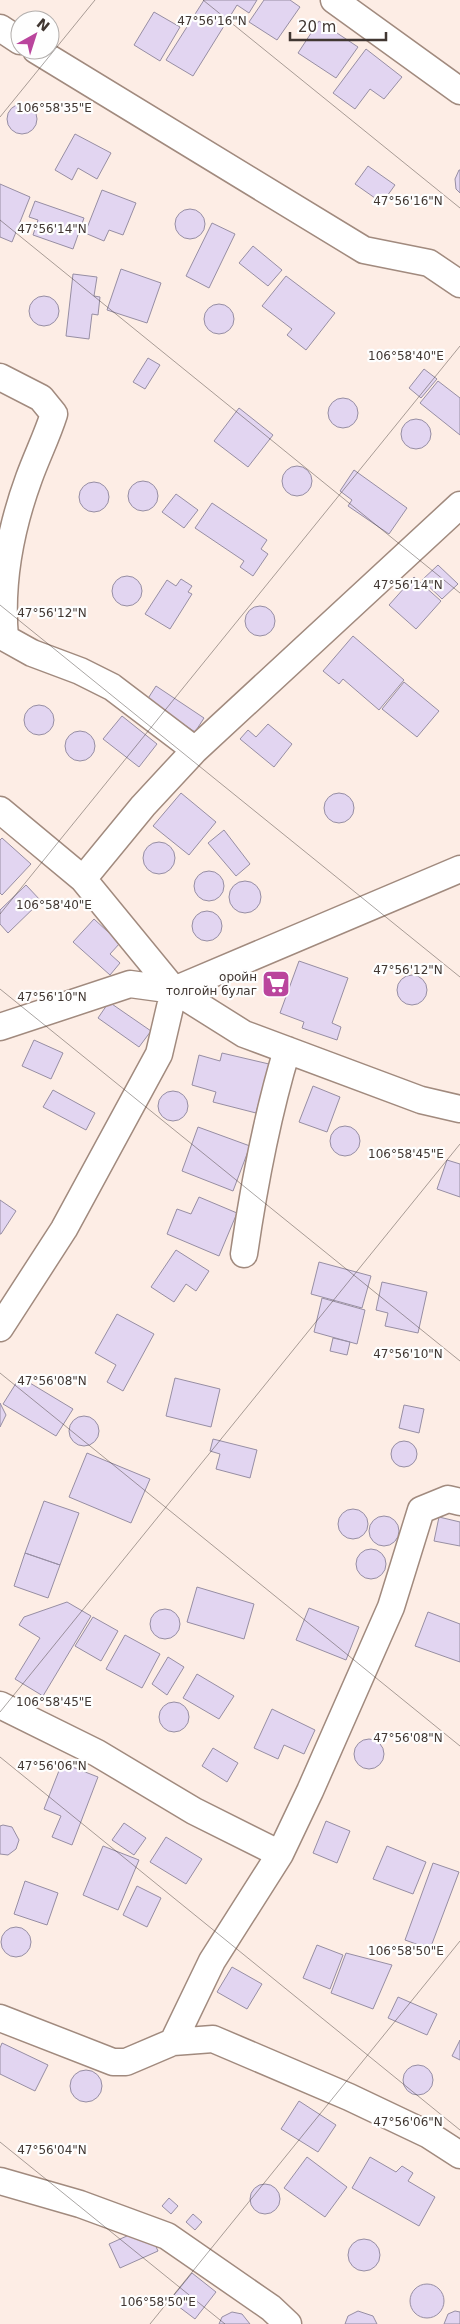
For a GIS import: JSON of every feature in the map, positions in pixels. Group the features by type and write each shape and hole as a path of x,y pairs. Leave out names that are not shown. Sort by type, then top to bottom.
{"street":[{"path":"334,0 460,91"},
{"path":"52,60 364,250 429,263 460,284"},
{"path":"0,377 40,398 54,414 29,478 6,552 1,614 5,638 32,654 80,670 112,687 195,750"},
{"path":"83,879 143,806 195,750 460,505"},
{"path":"0,810 83,879 174,990 244,1034 421,1100 460,1109"},
{"path":"0,1027 130,984 174,990 460,869"},
{"path":"0,1328 64,1229 159,1054 174,990"},
{"path":"244,1254 251,1205 277,1083 287,1050"},
{"path":"173,2042 212,1960 280,1854 391,1608 421,1510 448,1500 460,1502"},
{"path":"0,1705 97,1753 194,1811 280,1854"},
{"path":"0,2018 113,2062 126,2062 173,2042 213,2039 350,2097 429,2134 460,2155"},
{"path":"0,2181 80,2204 167,2236 271,2308 288,2324"}],"building":[{"path":"204,0 257,0 249,13 237,5 193,76 166,60"},
{"path":"264,0 290,0 300,7 277,40 249,22"},
{"path":"154,12 180,27 160,61 134,45"},
{"path":"319,21 358,47 336,78 298,53"},
{"path":"366,49 402,77 384,99 370,89 355,109 333,93"},
{"path":"22,104 28,105 36,113 36,125 28,133 22,134 16,133 8,125 7,119 8,113 16,105"},
{"path":"75,134 111,153 97,179 78,168 72,180 55,170"},
{"path":"368,166 395,185 382,203 355,184"},
{"path":"459,170 460,193 456,189 455,179"},
{"path":"0,184 30,197 12,242 0,237"},
{"path":"102,190 136,203 123,235 109,230 104,241 85,233"},
{"path":"35,201 84,218 73,249 33,235 38,220 29,217"},
{"path":"190,209 196,210 204,218 204,230 196,238 190,239 184,238 176,230 175,224 176,218 184,210"},
{"path":"212,223 235,234 209,288 186,276"},
{"path":"253,246 282,270 268,286 239,263"},
{"path":"121,269 161,283 147,323 107,310"},
{"path":"73,274 97,277 94,296 100,297 98,315 92,314 89,339 66,336"},
{"path":"286,276 335,313 306,350 287,335 292,329 262,306"},
{"path":"44,296 50,297 58,305 58,317 50,325 44,326 38,325 30,317 29,311 30,305 38,297"},
{"path":"219,304 230,308 234,319 230,330 219,334 208,330 204,319 208,308"},
{"path":"148,358 160,365 145,389 133,382"},
{"path":"424,369 437,379 421,398 409,388"},
{"path":"438,381 460,398 460,435 420,403"},
{"path":"343,398 349,399 357,407 357,419 349,427 343,428 337,427 329,419 328,413 329,407 337,399"},
{"path":"239,408 273,435 248,467 214,441"},
{"path":"416,419 422,420 430,428 430,440 422,448 416,449 410,448 402,440 401,434 402,428 410,420"},
{"path":"297,466 308,470 312,481 308,492 297,496 286,492 282,481 286,470"},
{"path":"354,470 407,508 389,534 348,506 352,500 340,491"},
{"path":"143,481 149,482 157,490 157,502 149,510 143,511 137,510 129,502 128,496 129,490 137,482"},
{"path":"94,482 100,483 108,491 108,503 100,511 94,512 88,511 80,503 79,497 80,491 88,483"},
{"path":"176,494 198,510 184,528 162,512"},
{"path":"212,503 267,540 261,549 268,554 253,576 240,567 244,561 195,528"},
{"path":"438,565 458,584 442,599 422,580"},
{"path":"127,576 133,577 141,585 141,597 133,605 127,606 121,605 113,597 112,591 113,585 121,577"},
{"path":"414,577 441,601 416,629 389,605"},
{"path":"181,579 192,586 188,592 192,594 170,629 145,614 167,580 176,586"},
{"path":"260,606 266,607 274,615 274,627 266,635 260,636 254,635 246,627 245,621 246,615 254,607"},
{"path":"353,636 404,680 379,710 343,679 339,684 323,671"},
{"path":"404,682 439,711 417,737 382,709"},
{"path":"156,686 204,718 195,732 147,700"},
{"path":"39,705 45,706 53,714 53,726 45,734 39,735 33,734 25,726 24,720 25,714 33,706"},
{"path":"122,716 157,744 139,767 103,739"},
{"path":"268,724 292,744 274,767 240,739 248,730 256,737"},
{"path":"80,731 86,732 94,740 94,752 86,760 80,761 74,760 66,752 65,746 66,740 74,732"},
{"path":"181,793 216,822 189,855 153,826"},
{"path":"339,793 345,794 353,802 353,814 345,822 339,823 333,822 325,814 324,808 325,802 333,794"},
{"path":"224,830 250,864 236,876 208,843"},
{"path":"2,838 31,864 2,895 0,893 0,840"},
{"path":"159,842 165,843 170,847 174,852 174,864 170,869 165,873 159,874 153,873 148,869 144,864 143,858 144,852 148,847 153,843"},
{"path":"209,871 215,872 223,880 223,892 215,900 209,901 203,900 195,892 194,886 195,880 203,872"},
{"path":"245,881 251,882 256,886 260,891 260,903 256,908 251,912 245,913 239,912 234,908 230,903 229,897 230,891 234,886 239,882"},
{"path":"26,885 41,901 8,933 0,924 0,910"},
{"path":"207,911 213,912 221,920 221,932 213,940 207,941 201,940 193,932 192,926 193,920 201,912"},
{"path":"94,919 120,943 110,954 120,963 110,975 73,942"},
{"path":"299,961 348,978 332,1023 341,1027 337,1040 302,1028 304,1022 280,1013"},
{"path":"412,975 418,976 426,984 426,996 418,1004 412,1005 406,1004 398,996 397,990 398,984 406,976"},
{"path":"109,1002 151,1031 139,1047 98,1018"},
{"path":"34,1040 63,1053 51,1079 22,1066"},
{"path":"222,1053 269,1064 256,1113 213,1102 216,1092 192,1085 199,1055 220,1061"},
{"path":"313,1086 340,1097 327,1132 299,1122"},
{"path":"53,1090 95,1113 86,1130 43,1107"},
{"path":"173,1091 179,1092 187,1100 187,1112 179,1120 173,1121 167,1120 159,1112 158,1106 159,1100 167,1092"},
{"path":"345,1126 351,1127 359,1135 359,1147 351,1155 345,1156 339,1155 331,1147 330,1141 331,1135 339,1127"},
{"path":"198,1127 250,1146 233,1191 182,1171"},
{"path":"447,1160 460,1164 460,1197 437,1189"},
{"path":"199,1197 237,1213 219,1256 167,1234 177,1209 191,1214"},
{"path":"0,1200 16,1211 1,1234 0,1234"},
{"path":"176,1250 209,1271 196,1291 186,1284 174,1302 151,1287"},
{"path":"319,1262 371,1276 362,1308 311,1294"},
{"path":"382,1282 427,1292 418,1333 385,1326 388,1313 376,1310"},
{"path":"322,1298 365,1310 357,1344 314,1332"},
{"path":"117,1314 154,1334 123,1391 107,1382 116,1365 95,1353"},
{"path":"333,1338 350,1342 347,1355 330,1351"},
{"path":"20,1377 73,1409 56,1436 3,1404"},
{"path":"175,1378 220,1389 211,1427 166,1416"},
{"path":"0,1403 6,1415 0,1427"},
{"path":"404,1405 424,1409 419,1433 399,1428"},
{"path":"84,1416 90,1417 98,1425 98,1437 90,1445 84,1446 78,1445 70,1437 69,1431 70,1425 78,1417"},
{"path":"213,1439 257,1450 250,1478 216,1469 220,1454 210,1451"},
{"path":"404,1441 413,1445 417,1454 413,1463 404,1467 395,1463 391,1454 395,1445"},
{"path":"87,1453 150,1479 131,1523 69,1497"},
{"path":"44,1501 79,1513 60,1565 25,1553"},
{"path":"353,1509 359,1510 367,1518 367,1530 359,1538 353,1539 347,1538 339,1530 338,1524 339,1518 347,1510"},
{"path":"384,1516 390,1517 398,1525 398,1537 390,1545 384,1546 378,1545 370,1537 369,1531 370,1525 378,1517"},
{"path":"439,1517 460,1522 460,1546 434,1541"},
{"path":"371,1549 377,1550 385,1558 385,1570 377,1578 371,1579 365,1578 357,1570 356,1564 357,1558 365,1550"},
{"path":"25,1553 60,1565 48,1598 14,1586"},
{"path":"197,1587 254,1604 244,1639 187,1622"},
{"path":"67,1602 91,1616 43,1696 15,1679 40,1638 19,1625 24,1617"},
{"path":"309,1608 359,1627 346,1660 296,1640"},
{"path":"165,1609 171,1610 179,1618 179,1630 171,1638 165,1639 159,1638 151,1630 150,1624 151,1618 159,1610"},
{"path":"428,1612 460,1624 460,1662 415,1646"},
{"path":"93,1617 118,1631 101,1661 75,1646"},
{"path":"125,1635 160,1654 142,1688 106,1669"},
{"path":"168,1657 184,1667 167,1695 152,1684"},
{"path":"197,1674 234,1696 219,1719 183,1698"},
{"path":"174,1702 180,1703 188,1711 188,1723 180,1731 174,1732 168,1731 160,1723 159,1717 160,1711 168,1703"},
{"path":"272,1709 315,1730 304,1754 284,1745 278,1759 254,1748"},
{"path":"369,1739 379,1744 384,1754 379,1764 369,1769 359,1764 354,1754 359,1744"},
{"path":"213,1748 238,1763 227,1782 202,1766"},
{"path":"62,1763 98,1777 72,1845 52,1837 61,1816 44,1809"},
{"path":"326,1821 350,1831 337,1863 313,1853"},
{"path":"124,1823 146,1838 134,1855 112,1840"},
{"path":"0,1826 12,1827 19,1840 16,1849 8,1855 0,1854"},
{"path":"166,1837 202,1859 186,1884 150,1862"},
{"path":"103,1846 139,1860 118,1910 83,1895"},
{"path":"387,1846 426,1862 413,1894 373,1879"},
{"path":"433,1863 459,1872 430,1949 405,1940"},
{"path":"25,1881 58,1893 47,1925 14,1914"},
{"path":"137,1886 161,1898 147,1927 123,1915"},
{"path":"16,1927 27,1931 31,1942 27,1953 16,1957 5,1953 1,1942 5,1931"},
{"path":"317,1945 343,1955 330,1989 303,1978"},
{"path":"346,1953 392,1965 373,2009 331,1993"},
{"path":"232,1967 262,1984 247,2009 217,1992"},
{"path":"398,1997 437,2014 427,2035 388,2018"},
{"path":"460,2040 460,2060 452,2056"},
{"path":"2,2043 48,2065 35,2091 0,2074 0,2048"},
{"path":"418,2065 429,2069 433,2080 429,2091 418,2095 407,2091 403,2080 407,2069"},
{"path":"86,2070 92,2071 97,2075 101,2080 101,2092 97,2097 92,2101 86,2102 80,2101 75,2097 71,2092 70,2086 71,2080 75,2075 80,2071"},
{"path":"299,2101 336,2125 318,2152 281,2129"},
{"path":"307,2157 347,2187 325,2217 284,2188"},
{"path":"370,2157 396,2172 402,2166 413,2173 408,2181 435,2197 419,2226 352,2188"},
{"path":"265,2184 271,2185 279,2193 279,2205 271,2213 265,2214 259,2213 251,2205 250,2199 251,2193 259,2185"},
{"path":"169,2198 178,2206 171,2214 162,2206"},
{"path":"193,2214 202,2222 195,2230 186,2222"},
{"path":"147,2227 158,2251 120,2268 109,2244"},
{"path":"364,2239 376,2243 380,2255 376,2267 364,2271 352,2267 348,2255 352,2243"},
{"path":"192,2273 216,2292 195,2319 170,2300"},
{"path":"427,2284 439,2289 444,2301 439,2313 427,2318 415,2313 410,2301 415,2289"},
{"path":"358,2311 373,2316 377,2324 345,2324 348,2316"},
{"path":"455,2311 460,2312 460,2324 444,2324 448,2314"},
{"path":"232,2312 242,2314 250,2324 219,2324 222,2317"}],"place":[{"name":"оройн толгойн булаг","path":"276,984"}]}
